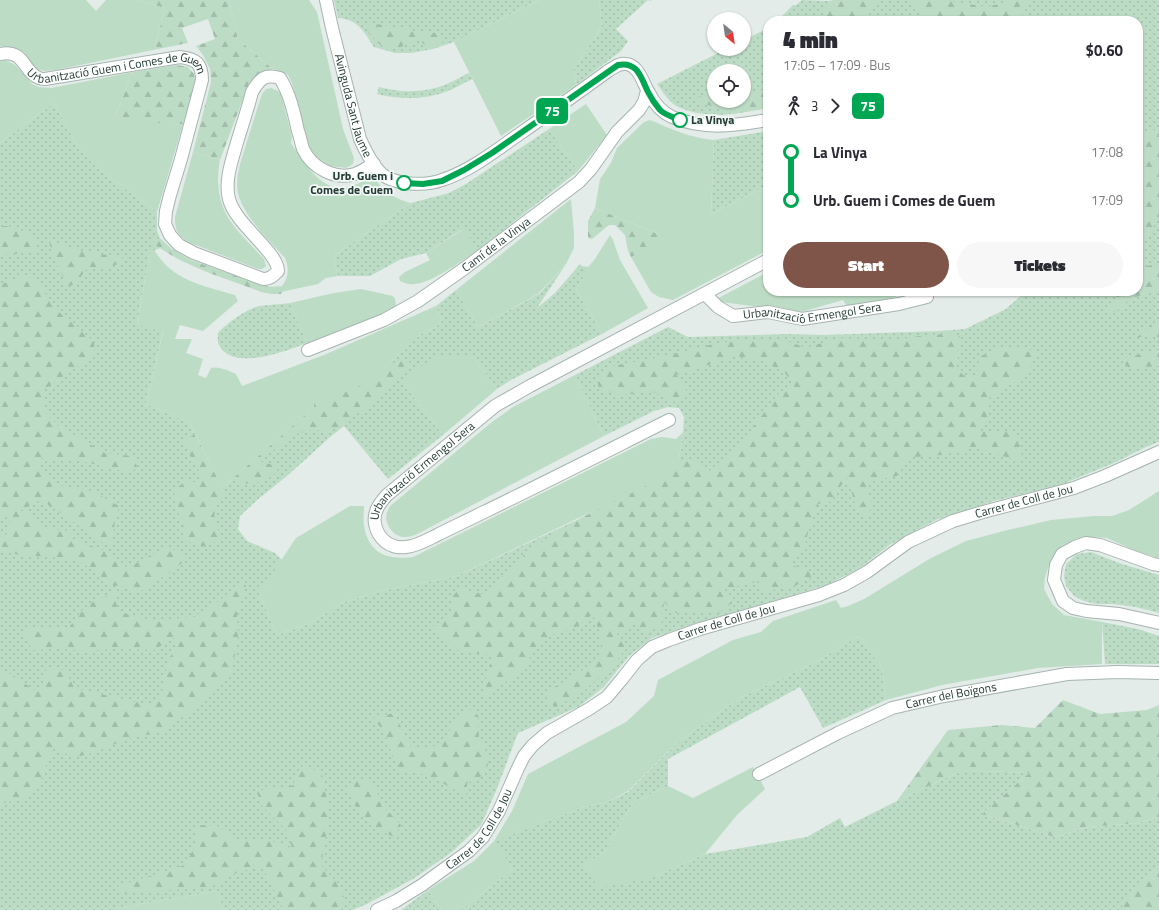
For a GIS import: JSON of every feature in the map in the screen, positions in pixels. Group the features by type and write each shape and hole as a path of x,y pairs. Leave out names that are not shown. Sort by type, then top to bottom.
{"street":[{"name":"Avinguda Sant Jaume","path":"326,0 360,139 374,164 385,176 403,182 423,184 442,181 464,170 492,153 618,65 630,65 639,73 647,91"},
{"name":"Urbanització Guem i Comes de Guem","path":"0,54 11,54 19,58 32,74 38,78 45,79 180,56 191,58 197,62 202,72 202,80 170,195 166,211 165,224 170,235 179,245 194,253 263,279 269,279 274,276 278,271 278,266 272,256 243,225 228,199 229,170 252,92 258,82 265,77 273,76 280,78 286,88 303,149 325,172 335,175 348,176 356,174 374,164"},
{"path":"647,91 662,112 696,124 716,127 763,121"},
{"name":"Camí de la Vinya","path":"308,350 384,320 418,301 465,268 580,182 617,132 639,110 644,102 647,91"},
{"name":"Urbanització Ermengol Sera","path":"669,420 469,520 415,545 405,547 393,546 385,542 376,528 374,518 376,510 387,495 495,406 518,392 763,263"},
{"name":"Urbanització Ermengol Sera","path":"705,294 718,307 733,316 768,312 802,319 899,304 927,297"},
{"name":"Carrer de Coll de Jou","path":"377,910 396,901 422,885 469,851 483,837 499,811 524,756 533,745 547,733 607,697 637,660 652,647 700,629 819,595 844,585 867,572 908,542 953,521 1074,488 1159,452"},
{"path":"1159,565 1100,545 1086,543 1062,554 1056,565 1054,580 1063,601 1072,608 1086,612 1119,614 1159,623"},
{"name":"Carrer del Boïgons","path":"759,774 838,733 892,708 944,696 1067,674 1118,672 1159,673"}],"green space":[{"path":"0,0 86,0 96,11 106,0 136,0 165,8 155,46 158,49 56,70 44,71 36,69 26,58 13,48 0,46"},
{"path":"136,0 229,0 238,39 273,69 263,73 249,83 220,160 193,152 211,82 210,69 203,55 196,46 215,39 208,19 182,28 188,43 158,49 155,46 165,8"},
{"path":"229,0 309,0 317,12 343,129 354,158 353,164 346,168 331,166 319,159 311,151 306,139 292,83 288,75 273,69 238,39"},
{"path":"334,0 539,0 454,42 433,49 411,53 395,53 374,47 360,27 351,21 338,18"},
{"path":"539,0 599,0 602,26 574,69 576,85 501,136 454,42"},
{"path":"599,0 648,0 616,29 628,41 621,51 576,85 574,69 602,26"},
{"path":"802,0 1159,0 1159,442 1114,463 1060,485 994,501 936,520 891,544 857,570 826,585 652,638 629,656 604,687 578,707 518,733 496,791 481,825 452,852 413,879 365,905 352,910 223,910 217,891 116,908 116,910 0,910 0,143 54,103 79,149 97,168 157,212 157,230 163,247 150,252 137,324 163,331 146,404 190,423 222,488 314,407 314,403 368,383 421,334 435,328 442,321 436,306 456,290 478,327 539,294 566,264 537,308 555,293 580,264 588,267 596,258 576,289 602,334 511,380 497,389 473,357 402,382 443,435 388,479 344,426 240,516 238,529 247,541 275,553 282,560 259,593 277,635 308,624 344,602 381,591 457,576 581,518 679,459 684,417 679,408 668,407 654,411 604,436 575,375 668,327 688,337 787,334 824,335 939,331 965,329 1006,309 1020,296 1143,296 1143,16 782,16 793,5 796,5"},
{"path":"883,0 867,16 824,16 823,8 830,1"},
{"path":"913,0 944,0 987,7 1013,0 1033,0 1021,16 924,16 914,9"},
{"path":"371,23 420,32 439,33 445,38 438,48 429,48 419,42 413,41 397,48 385,50 367,31"},
{"path":"763,30 763,109 719,115 699,113 684,109 674,104 668,99 657,84 712,56 751,56 751,36"},
{"path":"6,60 15,65 32,84 39,87 51,88 134,72 130,76 120,105 114,117 174,125 183,124 157,212 97,168 79,149 54,103 0,143 0,61"},
{"path":"177,65 188,67 194,74 195,81 183,124 174,125 99,165 88,159 88,148 107,132 120,105 130,76 134,72"},
{"path":"469,73 473,79 453,89 432,96 405,98 377,94 379,87 413,91 439,87"},
{"path":"271,88 281,94 292,137 291,143 302,160 323,182 341,188 355,185 372,176 393,196 411,203 336,254 334,260 338,276 326,278 318,284 276,293 284,283 288,272 285,258 247,214 237,190 241,160 262,94 266,89"},
{"path":"763,90 763,109 734,114 717,108 751,108 751,93"},
{"path":"704,94 707,94 707,105 694,100"},
{"path":"586,104 607,135 578,171 549,129"},
{"path":"650,120 689,135 714,140 711,214 763,188 763,253 673,300 659,297 651,292 631,257 668,238 595,208 600,179 611,163 617,148 644,122"},
{"path":"549,129 578,171 478,250 463,229 426,253 401,259 370,276 338,276 334,260 336,254 411,203 449,193 466,184"},
{"path":"1159,129 1159,218 1146,239 1143,236 1143,134"},
{"path":"763,132 763,188 711,214 714,140"},
{"path":"193,152 220,160 218,184 223,208 242,236 264,259 266,266 262,269 258,269 188,242 181,237 177,231 175,217"},
{"path":"571,199 574,248 566,264 538,294 478,327 456,290"},
{"path":"595,208 658,234 688,230 641,263 631,257 628,251 625,235 615,225 609,225 592,239 588,238 588,221"},
{"path":"0,226 16,228 32,237 37,241 35,252 0,255"},
{"path":"464,229 478,250 439,275 430,279 413,284 407,284 400,281 399,277 405,272 430,260 426,253"},
{"path":"610,235 620,260 648,308 602,334 576,289"},
{"path":"155,238 161,239 172,249 191,260 258,284 270,287 280,286 285,289 281,294 261,292 205,271 178,259 165,251 153,243"},
{"path":"49,241 85,252 122,257 123,263 102,268 84,270 79,282 67,287 51,250"},
{"path":"154,250 171,270 179,275 197,284 235,295 238,301 203,331 180,325 175,339 192,339 186,353 203,359 198,375 206,378 211,368 221,368 236,374 242,386 324,355 436,306 442,321 435,328 421,334 368,383 314,403 314,407 222,488 190,423 146,404 163,332 137,325 150,252"},
{"path":"1143,266 1159,266 1159,291 1143,295"},
{"path":"763,275 763,296 897,296 852,314 843,300 801,312 713,301"},
{"path":"25,276 38,280 53,307 94,342 95,357 68,373 43,391 45,412 57,425 105,453 132,456 137,466 131,473 81,461 38,458 43,474 64,487 92,491 119,506 115,521 112,545 97,541 74,522 41,500 18,512 29,512 43,528 69,531 73,539 110,553 122,566 130,567 166,548 184,552 187,559 169,573 136,594 121,586 115,586 117,608 125,614 155,621 193,617 219,601 243,578 246,587 237,615 238,637 231,676 194,709 161,732 127,739 93,753 72,758 54,745 38,788 25,798 0,804 0,669 16,677 34,690 45,683 46,669 66,670 74,688 149,705 161,698 168,660 178,645 174,638 154,650 32,650 25,637 23,627 68,629 81,611 96,599 112,595 114,586 81,562 16,554 2,551 0,549 0,538 8,533 10,519 15,513 0,519 0,283 5,283"},
{"path":"361,289 393,296 396,306 390,311 307,343 290,303 334,293"},
{"path":"1117,296 1140,296 1132,298 1112,315 1109,309"},
{"path":"290,303 307,343 274,354 247,358 236,357 226,353 219,345 218,333 221,329 251,309 264,305"},
{"path":"1159,319 1159,337 1137,337"},
{"path":"952,333 960,336 957,366 963,375 977,376 979,357 999,348 1023,348 1038,352 1025,376 990,397 988,417 980,431 1011,431 1022,447 1021,462 976,447 943,455 909,457 897,476 866,484 872,507 866,517 857,510 847,477 830,502 818,504 810,525 804,549 790,565 806,569 813,576 795,586 761,592 760,581 721,590 736,600 719,613 709,611 674,613 664,602 661,626 647,632 633,624 616,635 627,648 610,668 583,692 556,707 547,701 548,691 601,659 601,636 593,614 576,627 549,636 535,650 521,672 501,685 485,701 484,684 493,655 460,652 432,627 452,616 451,598 460,588 482,594 498,584 502,577 521,563 524,555 551,535 581,518 654,482 679,459 697,460 708,472 741,444 777,395 793,383 784,372 762,361 736,356 676,374 689,395 677,403 653,392 619,395 599,389 597,379 612,366 656,358 718,343 757,339 787,341 806,348 837,338 898,340 919,336"},
{"path":"1159,350 1159,366 1129,368 1120,359"},
{"path":"435,355 473,357 497,389 443,435 402,382"},
{"path":"404,358 413,365 403,376 379,395 375,402 331,431 312,430 299,433 259,461 280,467 272,477 256,483 237,484 232,479 314,407 314,403 374,368 385,367"},
{"path":"575,375 604,436 416,534 408,537 402,537 390,529 386,516 390,506 492,422 513,407"},
{"path":"683,432 679,459 654,482 457,576 381,591 344,602 308,624 277,635 259,593 296,538 350,506 364,506 364,526 366,535 375,549 387,556 404,558 413,557 651,439 662,437 676,439"},
{"path":"195,434 226,495 217,506 214,515 221,538 206,547 182,540 184,522 175,508 174,490 187,480 201,484 202,476 183,441"},
{"path":"1159,491 1159,558 1136,551 1107,538 1079,538 1063,545 1051,559 1045,577 1044,589 1052,604 1064,615 1102,622 1102,664 1038,668 942,685 886,700 882,668 859,636 814,663 740,698 678,742 628,791 607,802 581,808 495,841 513,869 461,910 442,910 428,890 474,861 494,841 512,811 528,774 626,722 654,696 658,680 733,640 761,632 773,621 836,600 841,608 864,599 931,558 966,541 1051,520 1112,516 1129,510"},
{"path":"1091,552 1119,563 1159,575 1159,613 1136,607 1113,604 1097,604 1084,601 1074,596 1066,586 1064,576 1066,564 1077,554"},
{"path":"1102,622 1138,629 1159,636 1159,664 1105,664"},
{"path":"859,636 882,668 886,700 823,728 800,687 668,759 668,786 633,802 604,852 584,865 651,878 705,854 807,837 840,818 845,827 963,770 1029,773 982,814 1054,837 1088,827 1138,823 1159,817 1159,866 1140,882 1121,910 461,910 513,869 494,841 581,808 607,802 628,792 678,742 740,698 814,663"},
{"path":"1063,700 1100,714 1147,710 1159,705 1159,817 1138,823 1088,827 1054,837 982,814 1029,773 963,770 897,801 948,730 1002,725 1035,728"},
{"path":"469,709 478,715 479,737 490,759 484,775 467,783 466,796 435,779 411,770 403,774 393,758 385,733 373,718 394,713 412,749 441,745 451,728"},
{"path":"304,763 322,775 328,804 329,818 321,865 335,880 345,898 338,910 284,910 262,866 238,872 209,888 116,893 118,886 185,865 195,846 197,825 217,826 238,840 268,840 292,847 286,830 261,805 257,791 292,786"},
{"path":"753,767 765,789 737,815 705,854 651,878 598,888 584,865 604,852 633,802 668,786 693,798"},
{"path":"356,780 371,780 384,807 401,825 394,837 371,826 355,806 347,789"},
{"path":"1159,866 1159,910 1120,910 1135,886"},
{"path":"428,890 442,910 401,910"},
{"path":"217,891 223,910 116,910 116,908"}],"bus line":[{"name":"75","path":"404,183 423,184 442,181 464,170 492,153 618,65 630,65 635,69 644,82 647,91 662,112 680,120"}],"place":[{"name":"La Vinya","path":"680,120"},
{"name":"Urb. Guem i Comes de Guem","path":"404,183"}]}
